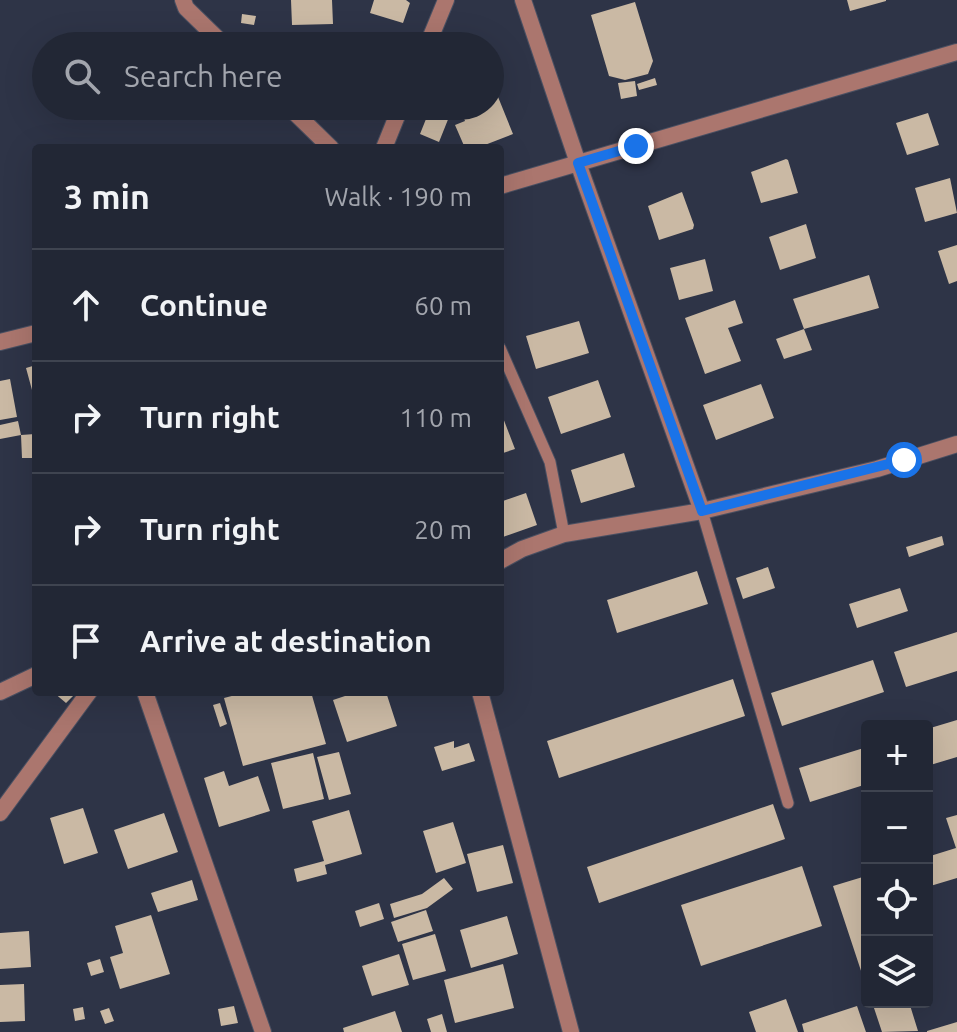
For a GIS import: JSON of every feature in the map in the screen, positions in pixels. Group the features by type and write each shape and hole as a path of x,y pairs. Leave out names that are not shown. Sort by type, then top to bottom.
{"street":[{"path":"183,0 186,8 211,32"},
{"path":"433,32 446,0"},
{"path":"523,0 702,511"},
{"path":"504,185 957,52"},
{"path":"302,120 327,144"},
{"path":"386,144 395,120"},
{"path":"0,342 32,334"},
{"path":"504,559 564,534 702,511 877,469 957,444"},
{"path":"0,692 32,677"},
{"path":"0,813 86,696"},
{"path":"153,696 263,1032"},
{"path":"481,696 571,1032"}],"lane":[{"path":"504,357 550,462 564,534"},
{"path":"702,511 788,803"}],"building":[{"path":"291,0 332,0 333,24 292,25"},
{"path":"374,0 406,0 410,3 403,23 370,13"},
{"path":"847,0 886,0 886,1 850,11"},
{"path":"635,2 653,61 648,74 625,80 609,76 591,15"},
{"path":"242,14 256,16 254,25 241,23"},
{"path":"655,78 657,85 639,90 637,84"},
{"path":"635,81 637,96 621,99 618,83"},
{"path":"504,112 513,134 487,144 463,144 455,125 465,121 504,120"},
{"path":"928,113 939,145 907,155 896,123"},
{"path":"426,120 448,120 439,142 420,134"},
{"path":"786,159 798,193 761,203 751,172"},
{"path":"950,178 957,213 925,222 915,188"},
{"path":"682,192 693,229 659,240 648,206"},
{"path":"806,224 816,258 780,270 769,237"},
{"path":"957,245 957,281 949,284 938,251"},
{"path":"705,259 713,291 679,300 670,268"},
{"path":"869,275 879,308 804,329 793,299"},
{"path":"735,300 743,323 728,328 741,361 705,374 685,318"},
{"path":"579,321 589,353 536,369 526,336"},
{"path":"804,329 812,350 784,359 776,339"},
{"path":"32,366 32,390 26,368"},
{"path":"10,379 17,417 0,420 0,381"},
{"path":"598,380 611,417 561,434 548,397"},
{"path":"761,384 774,418 716,440 703,405"},
{"path":"504,420 515,449 504,453"},
{"path":"18,421 21,435 0,439 0,425"},
{"path":"32,434 32,458 22,458 21,435"},
{"path":"624,453 635,487 581,503 571,470"},
{"path":"526,493 537,525 504,537 504,501"},
{"path":"942,536 944,545 909,557 906,547"},
{"path":"768,567 775,588 743,599 736,578"},
{"path":"697,571 708,604 617,633 607,600"},
{"path":"900,588 908,611 857,628 849,604"},
{"path":"957,632 957,671 906,687 894,652"},
{"path":"873,660 884,692 782,726 771,693"},
{"path":"733,679 745,716 559,778 547,741"},
{"path":"58,696 73,696 66,703"},
{"path":"312,696 326,744 243,766 224,698"},
{"path":"345,696 387,696 397,726 347,742 333,700"},
{"path":"220,703 227,724 220,727 213,705"},
{"path":"957,720 957,757 933,764 933,727"},
{"path":"454,741 454,748 469,743 475,761 442,771 434,747"},
{"path":"861,749 861,786 810,802 799,768"},
{"path":"339,752 351,794 329,800 317,757"},
{"path":"313,753 324,799 283,809 271,763"},
{"path":"224,771 229,786 258,776 270,811 219,827 204,778"},
{"path":"773,804 785,839 599,903 587,867"},
{"path":"83,808 98,853 64,864 50,818"},
{"path":"349,810 362,854 325,865 327,874 297,882 294,869 324,861 312,821"},
{"path":"164,813 178,852 128,869 114,830"},
{"path":"957,815 957,878 933,885 933,855 956,848 946,818"},
{"path":"453,822 466,863 436,873 423,831"},
{"path":"503,845 513,883 477,892 467,854"},
{"path":"802,866 822,926 701,966 681,905"},
{"path":"444,878 453,889 427,908 394,918 390,904 422,894"},
{"path":"861,878 861,971 833,886"},
{"path":"192,880 198,900 158,912 151,893"},
{"path":"379,903 384,919 360,927 355,911"},
{"path":"426,910 433,931 398,942 391,922"},
{"path":"151,915 170,974 120,989 110,957 123,953 115,926"},
{"path":"507,916 518,954 471,968 460,930"},
{"path":"29,931 31,967 0,969 0,933"},
{"path":"435,934 446,971 413,980 402,944"},
{"path":"399,954 409,985 372,996 362,966"},
{"path":"100,959 104,972 91,976 87,963"},
{"path":"503,964 514,1008 455,1023 444,980"},
{"path":"24,984 25,1021 0,1022 0,985"},
{"path":"786,999 798,1032 756,1032 749,1012"},
{"path":"234,1006 238,1023 221,1026 218,1009"},
{"path":"857,1006 866,1032 804,1032 802,1024"},
{"path":"83,1007 85,1019 75,1021 73,1009"},
{"path":"109,1008 114,1021 105,1024 100,1011"},
{"path":"874,1008 911,1008 918,1031 882,1032"},
{"path":"395,1011 402,1032 344,1032 343,1028"},
{"path":"442,1014 447,1032 431,1032 427,1019"},
{"path":"957,1022 957,1032 927,1032 927,1031"}],"route":[{"path":"636,146 578,163 702,511 904,460"}]}
